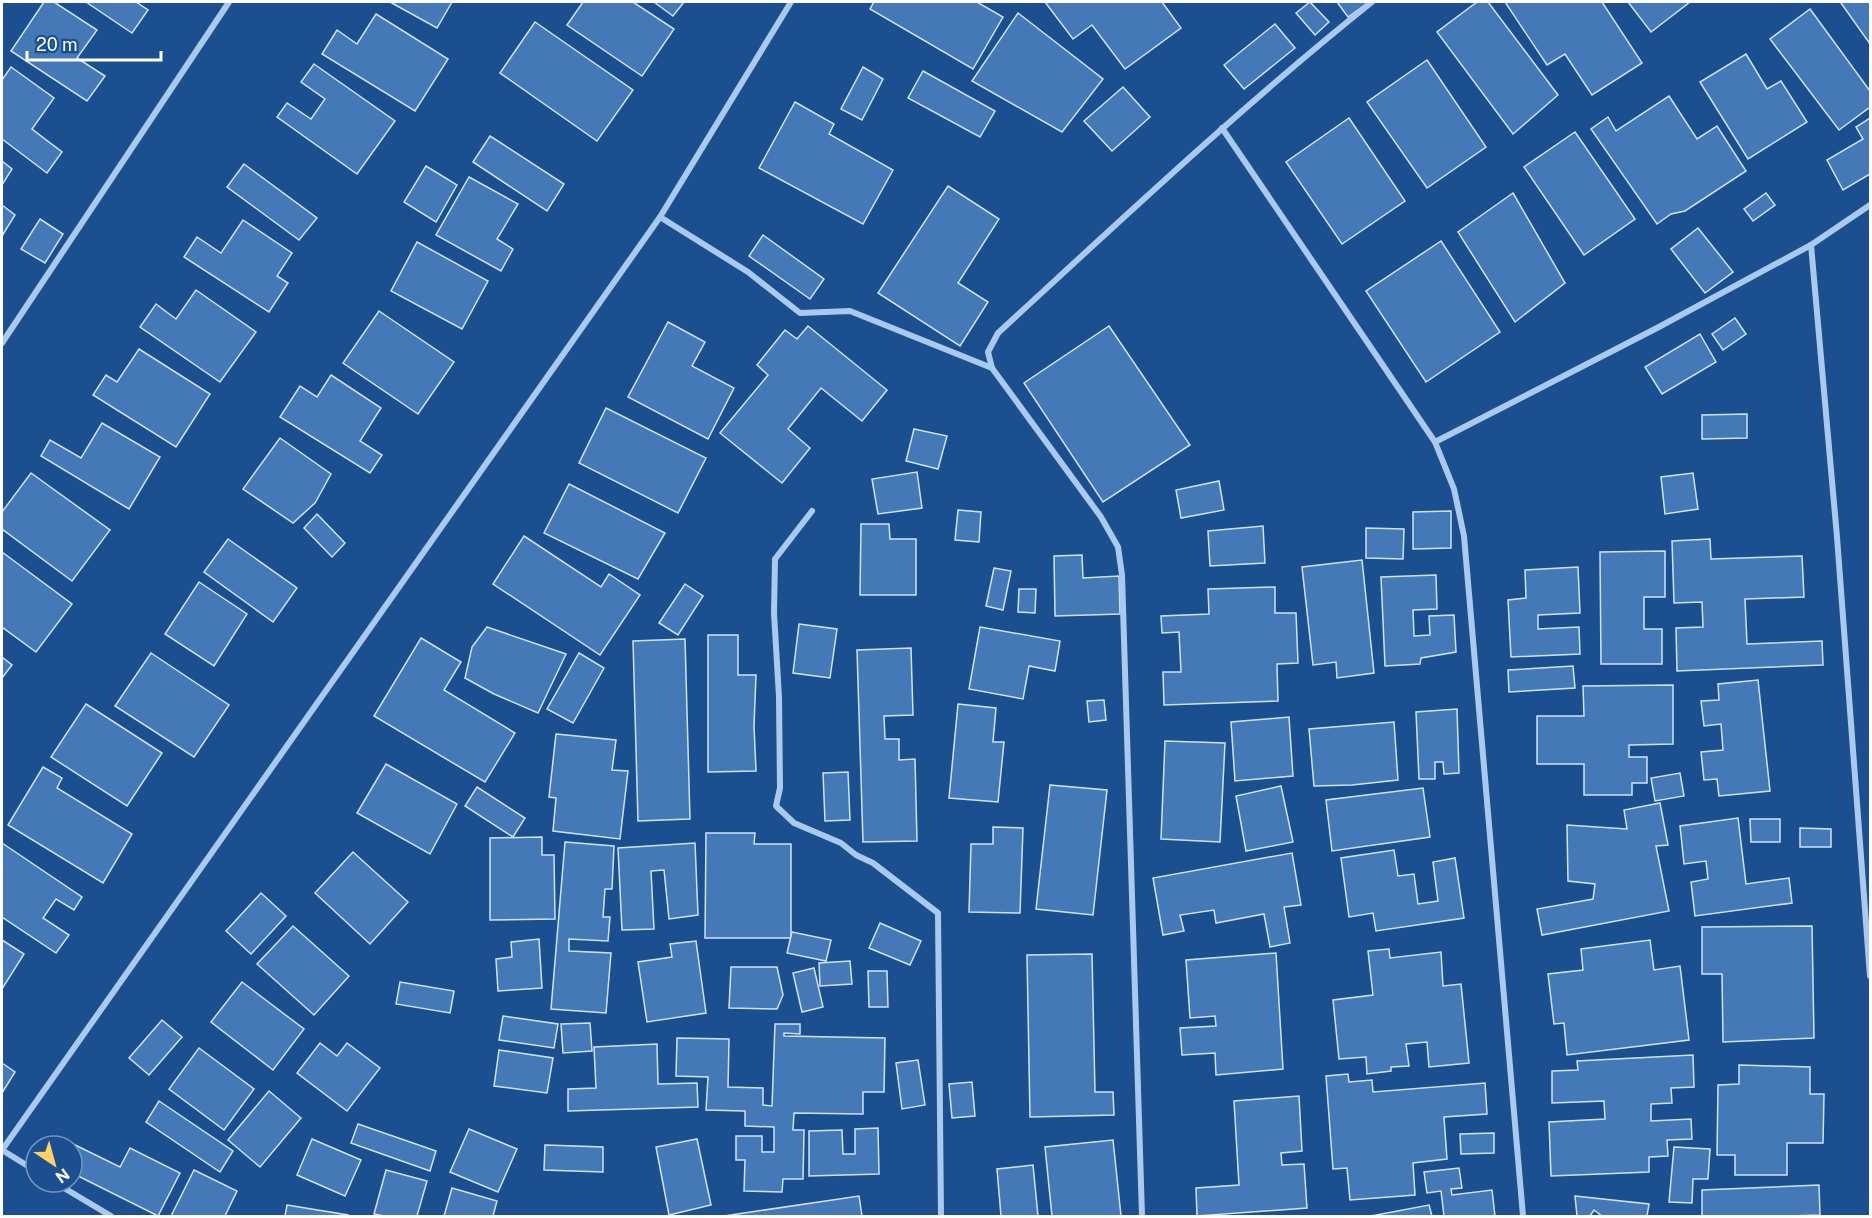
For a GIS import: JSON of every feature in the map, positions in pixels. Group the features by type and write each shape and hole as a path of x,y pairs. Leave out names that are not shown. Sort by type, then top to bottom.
{"street":[{"path":"2,343 229,2"},
{"path":"24,1164 2,1150 660,217 791,2"},
{"path":"1142,1216 1122,587 1118,547 1101,517 992,368 988,352 999,333 1222,128 1372,2"},
{"path":"1222,128 1435,442 1454,489 1464,536 1523,1216"},
{"path":"1435,442 1657,328 1811,245 1870,205"},
{"path":"660,217 748,272 800,313 850,311 992,368"},
{"path":"1811,245 1837,537 1870,976"},
{"path":"812,511 775,559 774,614 779,698 780,777 776,806 794,823 841,843 856,855 873,863 938,913 941,1216"},
{"path":"74,1194 111,1216"}],"building":[{"path":"44,2 54,2 97,30 77,58 105,76 87,101 11,51"},
{"path":"86,2 136,2 148,10 132,33"},
{"path":"390,2 452,2 437,28"},
{"path":"583,2 633,2 674,29 642,76 567,25"},
{"path":"654,2 684,2 673,16"},
{"path":"874,2 977,2 1003,17 973,69 870,9"},
{"path":"1045,2 1162,2 1181,28 1125,69 1092,25 1073,39"},
{"path":"1310,2 1329,22 1315,35 1296,13"},
{"path":"1337,2 1369,2 1348,17"},
{"path":"1477,2 1488,2 1558,95 1513,134 1437,32"},
{"path":"1505,2 1602,2 1642,63 1592,95 1565,54 1547,65"},
{"path":"1628,2 1690,2 1651,32"},
{"path":"1870,2 1870,44 1841,3"},
{"path":"1810,9 1870,91 1870,107 1839,130 1770,39"},
{"path":"1018,13 1103,79 1062,132 972,81"},
{"path":"376,14 448,59 415,111 322,54 337,30 357,44"},
{"path":"535,22 633,90 597,141 500,73"},
{"path":"1275,24 1295,48 1244,89 1224,65"},
{"path":"1746,54 1767,89 1781,81 1807,122 1748,159 1700,82"},
{"path":"1427,60 1486,147 1427,188 1367,102"},
{"path":"314,64 395,121 357,174 277,117 287,103 311,119 325,99 301,82"},
{"path":"11,67 54,98 32,129 62,152 47,173 2,139 2,80"},
{"path":"863,67 883,79 862,120 841,109"},
{"path":"923,71 995,111 980,137 908,98"},
{"path":"1123,87 1150,117 1112,151 1084,121"},
{"path":"1669,96 1697,139 1717,126 1746,171 1685,211 1671,214 1657,224 1591,129 1608,117 1616,131"},
{"path":"795,102 834,124 829,134 893,170 863,224 759,168"},
{"path":"1349,118 1405,201 1342,244 1286,162"},
{"path":"1870,118 1870,174 1843,190 1827,160 1863,139 1856,127"},
{"path":"1575,132 1635,219 1584,255 1524,167"},
{"path":"490,136 564,184 547,211 473,162"},
{"path":"2,161 12,169 2,185"},
{"path":"244,164 317,218 299,240 227,187"},
{"path":"426,166 457,185 436,222 404,202"},
{"path":"469,177 518,204 497,239 513,249 501,271 436,235"},
{"path":"948,186 999,219 958,283 988,302 960,346 878,293"},
{"path":"1513,193 1565,283 1515,322 1458,232"},
{"path":"1766,193 1775,205 1753,221 1744,209"},
{"path":"2,205 15,215 2,236"},
{"path":"40,219 63,234 45,263 21,249"},
{"path":"243,220 292,253 277,276 288,283 269,312 184,257 197,237 221,253"},
{"path":"1698,228 1733,272 1705,293 1671,249"},
{"path":"763,235 824,279 810,299 749,256"},
{"path":"1441,241 1500,332 1426,382 1366,291"},
{"path":"417,242 488,281 462,329 391,291"},
{"path":"196,290 256,332 220,382 140,327 156,304 176,319"},
{"path":"379,311 454,362 418,414 343,363"},
{"path":"1735,318 1746,334 1723,350 1712,334"},
{"path":"668,322 705,342 692,366 734,388 708,439 628,397"},
{"path":"808,326 887,390 862,421 821,388 788,429 810,448 782,483 720,433 768,375 757,365 785,330 797,339"},
{"path":"1109,326 1190,445 1103,502 1024,383"},
{"path":"1700,334 1716,362 1662,394 1645,367"},
{"path":"139,349 210,394 176,447 93,395 106,375 117,382"},
{"path":"331,375 381,408 360,441 382,455 370,473 280,417 300,386 317,397"},
{"path":"606,408 706,458 678,513 579,463"},
{"path":"1747,414 1747,438 1702,439 1702,415"},
{"path":"102,423 160,457 129,509 41,456 50,440 81,458"},
{"path":"914,429 947,436 938,469 906,461"},
{"path":"280,438 331,474 315,503 293,523 243,489"},
{"path":"917,472 922,508 878,514 872,479"},
{"path":"31,473 110,530 72,581 2,529 2,512"},
{"path":"1693,473 1698,509 1665,514 1661,477"},
{"path":"1219,481 1224,510 1181,518 1176,490"},
{"path":"569,484 665,533 638,579 544,533"},
{"path":"958,510 981,512 979,542 955,540"},
{"path":"1451,511 1451,548 1413,549 1413,512"},
{"path":"317,514 345,543 332,557 304,528"},
{"path":"861,524 889,524 890,539 916,539 916,595 860,595"},
{"path":"1263,526 1265,563 1210,566 1208,531"},
{"path":"1366,528 1404,529 1403,559 1366,558"},
{"path":"524,536 601,587 609,574 640,595 600,655 493,584"},
{"path":"228,539 297,588 273,622 204,572"},
{"path":"1710,539 1711,559 1802,556 1804,597 1745,599 1747,644 1822,641 1823,665 1677,671 1676,628 1703,627 1702,602 1674,603 1672,541"},
{"path":"1665,551 1665,597 1644,597 1644,629 1662,629 1662,664 1601,664 1600,552"},
{"path":"2,552 72,604 36,652 2,627"},
{"path":"1082,555 1083,578 1119,576 1120,614 1055,616 1054,556"},
{"path":"1362,560 1374,673 1337,678 1336,662 1313,665 1302,567"},
{"path":"1578,567 1580,613 1538,615 1538,629 1579,627 1580,654 1511,657 1508,600 1526,598 1525,570"},
{"path":"994,568 1011,571 1003,610 986,606"},
{"path":"1436,575 1437,609 1413,610 1414,636 1430,635 1429,616 1454,615 1456,652 1421,658 1420,664 1385,666 1381,577"},
{"path":"199,582 247,614 214,666 165,634"},
{"path":"685,584 703,596 678,635 659,623"},
{"path":"1275,587 1275,613 1296,613 1298,663 1277,664 1278,701 1164,705 1163,672 1181,672 1179,632 1162,633 1161,616 1209,614 1208,589"},
{"path":"1019,589 1036,589 1035,613 1018,612"},
{"path":"799,624 837,629 830,678 793,673"},
{"path":"487,627 566,654 538,713 494,694 465,678 472,647"},
{"path":"980,627 1060,641 1055,671 1029,666 1023,699 969,689"},
{"path":"708,635 738,635 738,675 756,675 754,726 756,771 708,772"},
{"path":"421,638 461,662 444,690 515,733 485,782 374,716"},
{"path":"685,639 690,819 638,821 633,641"},
{"path":"911,648 913,715 884,716 885,739 899,739 899,760 915,759 917,841 863,842 857,650"},
{"path":"151,653 229,705 194,757 115,706"},
{"path":"579,653 604,668 573,723 547,709"},
{"path":"2,657 12,665 2,678"},
{"path":"1573,666 1575,688 1509,692 1508,670"},
{"path":"1758,680 1770,791 1719,796 1717,779 1704,780 1701,752 1723,750 1721,724 1704,726 1701,701 1719,700 1718,684"},
{"path":"1673,685 1673,744 1629,745 1629,757 1647,757 1647,783 1632,783 1632,795 1584,795 1584,764 1537,764 1537,716 1584,716 1583,686"},
{"path":"1104,700 1106,720 1089,722 1087,701"},
{"path":"86,704 162,753 127,806 51,757"},
{"path":"958,704 996,708 993,742 1004,742 998,802 949,798"},
{"path":"1457,709 1459,773 1444,774 1443,762 1435,762 1435,779 1419,779 1416,712"},
{"path":"1289,717 1293,776 1235,781 1231,722"},
{"path":"1394,722 1398,780 1314,786 1309,729"},
{"path":"556,734 616,740 612,770 628,771 620,839 553,831 556,798 549,797"},
{"path":"1165,741 1225,743 1220,842 1161,839"},
{"path":"386,764 457,804 430,854 357,813"},
{"path":"43,767 62,778 57,788 132,834 103,883 8,825"},
{"path":"848,772 850,820 825,821 823,773"},
{"path":"1680,773 1684,796 1655,801 1651,778"},
{"path":"1050,785 1107,790 1093,915 1036,909"},
{"path":"1281,786 1293,842 1246,851 1236,796"},
{"path":"477,787 525,818 513,837 465,806"},
{"path":"1423,788 1430,837 1332,851 1326,800"},
{"path":"1660,803 1668,845 1656,846 1669,911 1542,935 1537,909 1593,899 1595,884 1568,881 1567,825 1627,829 1624,810"},
{"path":"1738,818 1746,884 1789,878 1792,903 1695,916 1691,882 1708,879 1706,861 1684,864 1680,826"},
{"path":"1750,819 1780,819 1780,842 1751,842"},
{"path":"993,827 1023,828 1020,913 969,912 971,844 993,844"},
{"path":"1800,828 1831,829 1831,847 1800,847"},
{"path":"706,833 755,833 754,844 791,844 791,938 705,938"},
{"path":"542,837 542,855 554,855 555,919 490,920 490,838"},
{"path":"565,842 614,846 612,889 605,889 603,917 610,917 608,941 569,939 569,951 611,953 606,1013 551,1009"},
{"path":"2,843 82,897 74,910 56,899 43,918 69,935 56,953 2,917"},
{"path":"695,843 698,915 669,919 664,870 651,871 654,929 622,930 618,848"},
{"path":"1394,850 1398,876 1414,874 1418,904 1438,901 1433,862 1455,858 1464,918 1376,931 1373,913 1349,917 1341,858"},
{"path":"353,852 408,902 370,944 315,893"},
{"path":"1292,853 1301,905 1284,907 1290,943 1270,947 1264,914 1216,923 1214,910 1180,915 1184,931 1163,935 1153,878"},
{"path":"261,893 286,916 251,954 226,931"},
{"path":"880,923 921,941 910,965 869,948"},
{"path":"293,926 349,976 314,1015 257,964"},
{"path":"1812,926 1814,1038 1723,1042 1722,974 1702,974 1702,927"},
{"path":"792,932 831,940 826,961 787,953"},
{"path":"539,939 542,988 498,991 496,959 512,957 511,942"},
{"path":"2,940 24,954 2,989"},
{"path":"1650,940 1654,970 1680,966 1689,1040 1567,1055 1564,1023 1554,1024 1548,974 1583,970 1581,949"},
{"path":"696,941 706,1013 647,1022 638,962 672,957 670,944"},
{"path":"1389,949 1390,958 1441,952 1443,986 1461,984 1469,1063 1429,1067 1427,1042 1406,1044 1409,1066 1391,1067 1391,1071 1367,1074 1366,1057 1339,1059 1333,1000 1373,995 1368,951"},
{"path":"1276,953 1283,1069 1216,1075 1215,1053 1182,1055 1180,1028 1216,1026 1215,1016 1190,1018 1186,960"},
{"path":"1092,954 1095,1092 1113,1092 1114,1115 1030,1117 1027,955"},
{"path":"850,961 852,984 820,986 819,963"},
{"path":"731,967 777,967 783,995 777,1009 729,1008"},
{"path":"814,968 823,1007 802,1012 793,973"},
{"path":"868,971 887,971 888,1007 869,1007"},
{"path":"242,982 304,1029 273,1070 211,1022"},
{"path":"400,982 454,991 450,1013 396,1004"},
{"path":"503,1016 558,1024 554,1048 499,1040"},
{"path":"162,1020 182,1037 149,1075 129,1058"},
{"path":"590,1023 592,1051 563,1053 561,1024"},
{"path":"775,1024 800,1024 800,1034 784,1033 784,1036 885,1038 884,1092 863,1092 863,1114 794,1113 793,1130 804,1130 803,1179 783,1179 782,1192 744,1191 745,1160 736,1160 736,1136 762,1136 762,1152 774,1152 774,1127 745,1126 745,1111 706,1110 708,1077 676,1076 677,1038 729,1039 728,1087 763,1088 763,1105 772,1106"},
{"path":"320,1043 337,1056 347,1043 380,1068 347,1111 297,1073"},
{"path":"657,1044 658,1084 697,1083 698,1107 568,1111 568,1089 596,1088 594,1047"},
{"path":"199,1048 254,1089 224,1130 169,1089"},
{"path":"499,1050 553,1058 547,1093 494,1086"},
{"path":"1693,1055 1694,1087 1671,1088 1672,1103 1651,1104 1651,1121 1691,1119 1692,1139 1667,1140 1668,1156 1649,1157 1649,1172 1551,1176 1549,1122 1605,1119 1604,1101 1552,1103 1552,1071 1578,1070 1577,1061"},
{"path":"918,1060 925,1105 902,1109 896,1063"},
{"path":"2,1063 15,1072 2,1093"},
{"path":"1739,1065 1810,1067 1810,1094 1824,1094 1823,1143 1787,1143 1787,1175 1735,1175 1735,1155 1717,1155 1718,1085 1739,1084"},
{"path":"1348,1074 1349,1082 1372,1080 1373,1092 1485,1083 1487,1114 1444,1117 1447,1159 1413,1163 1415,1195 1350,1200 1347,1168 1333,1169 1326,1076"},
{"path":"972,1082 975,1116 952,1118 949,1084"},
{"path":"269,1091 301,1118 260,1167 228,1140"},
{"path":"1299,1096 1302,1151 1281,1153 1282,1165 1304,1164 1307,1208 1197,1216 1196,1188 1239,1185 1234,1101"},
{"path":"159,1101 233,1151 220,1172 146,1122"},
{"path":"358,1124 436,1151 430,1171 351,1143"},
{"path":"878,1128 879,1174 809,1176 809,1131 842,1130 843,1154 855,1154 855,1129"},
{"path":"469,1129 517,1149 498,1192 450,1172"},
{"path":"1494,1133 1494,1153 1461,1154 1460,1134"},
{"path":"312,1139 361,1160 345,1196 297,1175"},
{"path":"697,1139 711,1205 669,1215 656,1147"},
{"path":"1113,1140 1121,1216 1052,1216 1045,1147"},
{"path":"545,1145 603,1147 603,1172 544,1170"},
{"path":"1674,1147 1710,1149 1708,1179 1693,1179 1692,1203 1669,1202"},
{"path":"130,1148 180,1173 158,1216 84,1179 84,1149 120,1167"},
{"path":"1033,1165 1038,1216 1001,1216 997,1169"},
{"path":"1459,1168 1462,1188 1451,1189 1452,1195 1492,1190 1495,1216 1444,1216 1441,1191 1427,1193 1424,1172"},
{"path":"194,1170 237,1191 225,1216 171,1216"},
{"path":"386,1170 427,1181 417,1216 374,1214"},
{"path":"1819,1185 1820,1215 1702,1216 1702,1190"},
{"path":"452,1188 497,1201 493,1216 444,1216"},
{"path":"859,1196 862,1216 724,1216"},
{"path":"1575,1196 1649,1204 1647,1216 1602,1216 1594,1210 1590,1216 1577,1216"},
{"path":"287,1205 348,1215 348,1216 285,1216"},
{"path":"1429,1205 1432,1216 1371,1216"}]}
